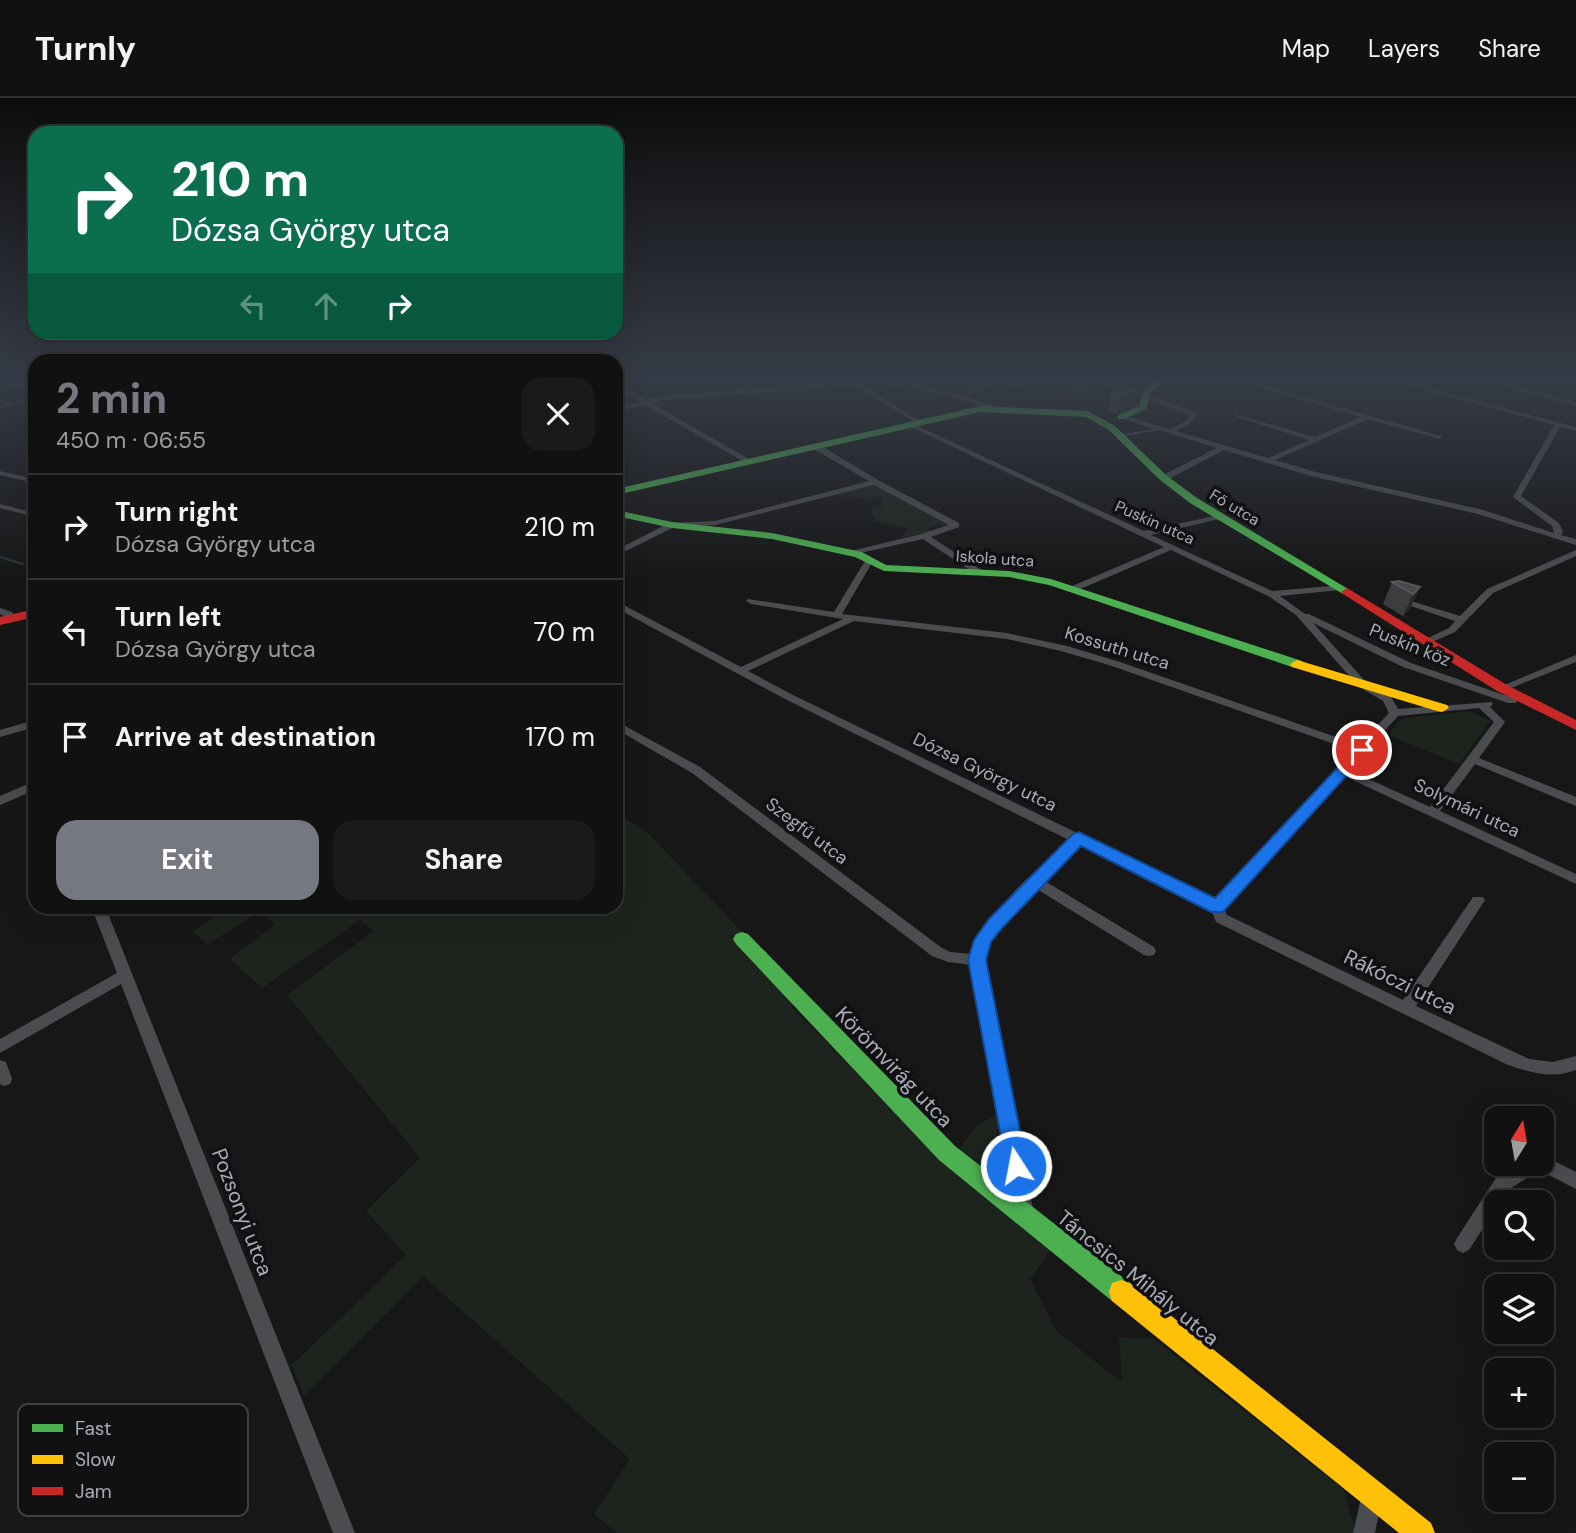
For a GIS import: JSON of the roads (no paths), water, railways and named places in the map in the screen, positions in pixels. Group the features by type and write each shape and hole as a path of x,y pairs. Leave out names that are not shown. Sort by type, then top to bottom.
{"main road":[{"path":"623,490 820,445"},
{"name":"Fő utca","path":"1135,445 1164,478 1216,517 1340,587 1512,696 1574,723"},
{"name":"Iskola utca","path":"623,515 671,525 772,536 862,557 896,570 1027,576 1075,587 1362,684 1442,708"},
{"path":"4,617 28,614"},
{"name":"Körömvirág utca","path":"742,939 947,1153 1025,1215"},
{"name":"Táncsics Mihály utca","path":"1025,1215 1421,1533"}],"street":[{"path":"721,445 748,461"},
{"name":"Puskin utca","path":"959,445 1271,594 1299,613 1362,684 1387,699 1395,713"},
{"path":"1213,445 1267,461 1446,503 1576,542"},
{"path":"1267,461 1304,445"},
{"path":"1547,445 1517,497 1556,525 1559,532 1556,536"},
{"path":"816,446 875,482 956,525 862,557 836,616"},
{"path":"1164,478 1222,448"},
{"path":"0,473 28,479"},
{"path":"623,549 671,525 715,523 875,482"},
{"path":"0,506 28,513"},
{"path":"1143,534 1216,517"},
{"path":"924,536 980,573"},
{"path":"1075,587 1171,547"},
{"path":"1427,641 1452,630 1490,591 1576,553"},
{"path":"1271,594 1340,587"},
{"path":"1387,597 1462,620"},
{"name":"Kossuth utca","path":"751,601 836,616 974,631 1063,648 1362,750"},
{"name":"Dózsa György utca","path":"623,608 740,671 1217,907"},
{"name":"Puskin köz","path":"1299,613 1407,665 1512,696"},
{"path":"740,671 852,618"},
{"path":"1217,907 1395,713 1482,705 1512,696 1576,659"},
{"path":"1433,812 1500,722 1482,705"},
{"path":"0,734 28,725"},
{"name":"Szegfű utca","path":"623,728 696,770 937,952 948,957 977,960"},
{"path":"1473,759 1576,802"},
{"name":"Solymári utca","path":"1342,771 1576,879"},
{"path":"0,801 28,788"},
{"path":"1025,1215 977,960 983,940 1079,838"},
{"path":"1035,882 1149,951"},
{"path":"1406,1008 1478,900"},
{"name":"Rákóczi utca","path":"1217,907 1221,918 1531,1066 1549,1070 1576,1063"},
{"name":"Pozsonyi utca","path":"101,914 344,1533"},
{"path":"0,1047 125,975"},
{"path":"1554,1169 1576,1181"},
{"path":"1463,1244 1502,1184 1514,1176"},
{"path":"1364,1533 1372,1493"}],"waterway":[{"path":"0,557 23,564"}]}
